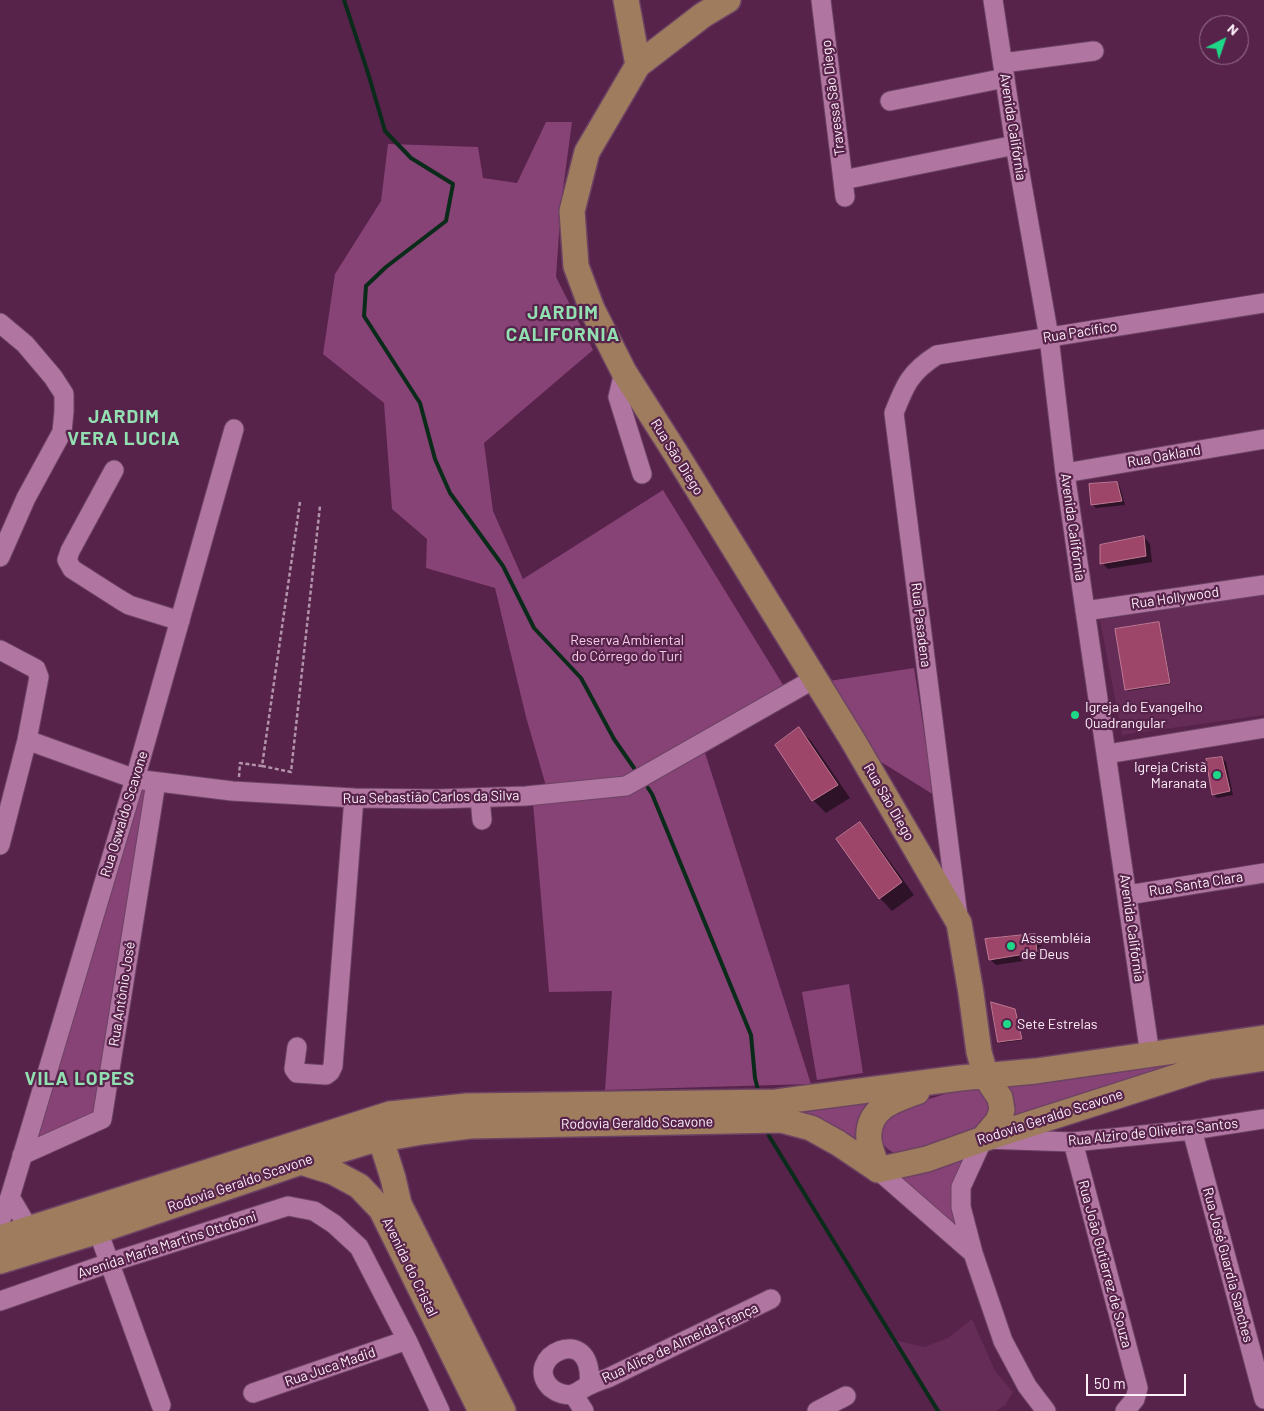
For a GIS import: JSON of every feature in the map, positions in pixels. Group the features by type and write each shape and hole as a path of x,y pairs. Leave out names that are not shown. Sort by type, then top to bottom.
{"main road":[{"path":"626,0 638,66"},
{"name":"Rua São Diego","path":"728,0 706,8 638,66 587,152 572,212 576,266 592,309 624,372 852,739 942,872 959,923 980,1052 986,1077"},
{"name":"Rodovia Geraldo Scavone","path":"0,1261 98,1231 301,1162 366,1142 390,1114 467,1106 776,1102 960,1078 986,1077 1264,1038"},
{"name":"Rodovia Geraldo Scavone","path":"0,1238 378,1129 421,1132 470,1126 781,1120 811,1128 838,1143 878,1170 927,1159 982,1139 1206,1067 1264,1058"},
{"path":"982,1139 998,1121 1002,1110 1000,1098 986,1077"},
{"path":"878,1170 869,1141 869,1133 870,1125 882,1107 914,1093 960,1078"},
{"name":"Avenida do Cristal","path":"378,1129 399,1204 503,1411"},
{"path":"393,1178 400,1158 421,1132"},
{"name":"Avenida do Cristal","path":"301,1162 333,1172 359,1186 381,1209 481,1411"}],"street":[{"name":"Travessa São Diego","path":"821,0 844,189 1015,145"},
{"name":"Avenida Califórnia","path":"993,0 1015,145 1049,337 1064,473 1128,895 1150,1055"},
{"path":"890,101 1004,71 1094,51"},
{"name":"Rua Pacífico","path":"906,383 921,365 937,355 1264,303"},
{"path":"0,323 25,344 54,377 64,394 62,432 26,498 0,557"},
{"path":"624,372 618,397 642,474"},
{"name":"Rua Pasadena","path":"906,383 894,413 942,872"},
{"name":"Rua Oswaldo Scavone","path":"0,1220 10,1197 135,779 234,430"},
{"name":"Rua Oakland","path":"1064,473 1264,439"},
{"path":"114,470 70,551 67,560 72,569 129,605 180,620"},
{"name":"Rua Hollywood","path":"1085,611 1264,585"},
{"path":"0,650 36,669 39,677 27,740 4,816 0,845"},
{"name":"Rua Sebastião Carlos da Silva","path":"27,740 135,779 156,782 238,791 354,798 526,796 626,786 814,679"},
{"path":"1107,754 1264,728"},
{"name":"Rua Antônio José","path":"22,1155 102,1119 156,782"},
{"path":"297,1048 294,1069 297,1073 326,1074 330,1072 334,1056 354,798"},
{"path":"480,798 482,820"},
{"name":"Rua Santa Clara","path":"1128,895 1264,873"},
{"name":"Rua Alziro de Oliveira Santos","path":"982,1139 1073,1142 1192,1130 1264,1119"},
{"name":"Rua José Guardia Sanches","path":"1192,1130 1264,1399"},
{"path":"982,1139 962,1187 961,1207 973,1253 1003,1341 1027,1386 1036,1408"},
{"name":"Rua João Gutierrez de Souza","path":"1073,1142 1138,1388 1135,1399 1125,1411"},
{"path":"878,1170 973,1253"},
{"path":"10,1197 29,1230"},
{"name":"Avenida Maria Martins Ottoboni","path":"0,1301 109,1263 288,1206 314,1211 334,1224 360,1247 440,1411"},
{"path":"98,1231 161,1405"},
{"name":"Rua Alice de Almeida França","path":"584,1411 581,1390 771,1299"},
{"name":"Rua Juca Madid","path":"254,1393 407,1340"},
{"path":"817,1411 846,1396"}],"path":[{"path":"262,766 300,502"},
{"path":"238,791 240,763 291,772 320,506"}],"shaded area":[{"path":"1264,594 1264,715 1122,735 1100,620"},
{"path":"972,1319 995,1371 1013,1392 1005,1405 996,1411 941,1411 890,1339 924,1347 948,1338"}],"green space":[{"name":"Reserva Ambiental do Córrego do Turi","path":"546,122 572,122 561,204 556,277 593,350 484,443 493,511 523,579 663,490 785,688 700,737 811,1084 605,1090 612,991 549,992 533,803 546,786 526,717 495,588 426,568 427,539 392,509 384,403 323,354 335,274 381,201 388,144 478,147 483,178 517,183"},
{"path":"914,668 934,795 870,755 829,681"},
{"path":"135,779 156,782 102,1119 22,1155"},
{"path":"849,984 863,1073 817,1080 802,992"},
{"path":"1182,1061 1180,1065 1007,1122 1006,1083"},
{"path":"971,1086 977,1087 991,1099 990,1122 957,1139 896,1154 890,1151 883,1143 881,1134 883,1116"},
{"path":"878,1097 859,1147 777,1113"},
{"path":"966,1160 961,1234 893,1173"}],"building":[{"path":"1117,482 1122,501 1091,505 1089,484"},
{"path":"1144,536 1146,556 1100,564 1100,545"},
{"path":"1159,622 1170,683 1125,690 1115,629"},
{"path":"799,727 838,785 812,801 775,745"},
{"name":"Igreja Cristã Maranata","path":"1222,757 1230,791 1212,795 1206,759"},
{"path":"860,822 902,882 879,899 836,839"},
{"name":"Assembléia de Deus","path":"1035,934 1037,952 989,960 985,939"},
{"name":"Sete Estrelas","path":"991,1002 1015,1009 1022,1039 998,1042"}],"waterway":[{"path":"344,0 385,131 411,158 453,184 446,221 386,267 366,286 364,316 420,403 435,459 450,493 503,566 534,628 581,678 614,739 634,768"},
{"path":"648,788 751,1035 755,1078 759,1094"},
{"path":"767,1129 769,1136 938,1411"}],"place":[{"name":"Igreja do Evangelho Quadrangular","path":"1075,715"},
{"name":"Igreja Cristã Maranata","path":"1217,775"},
{"name":"Assembléia de Deus","path":"1011,946"},
{"name":"Sete Estrelas","path":"1007,1024"}],"district":[{"name":"JARDIM CALIFORNIA","path":"563,324"},
{"name":"JARDIM VERA LUCIA","path":"124,428"},
{"name":"VILA LOPES","path":"80,1079"}]}
